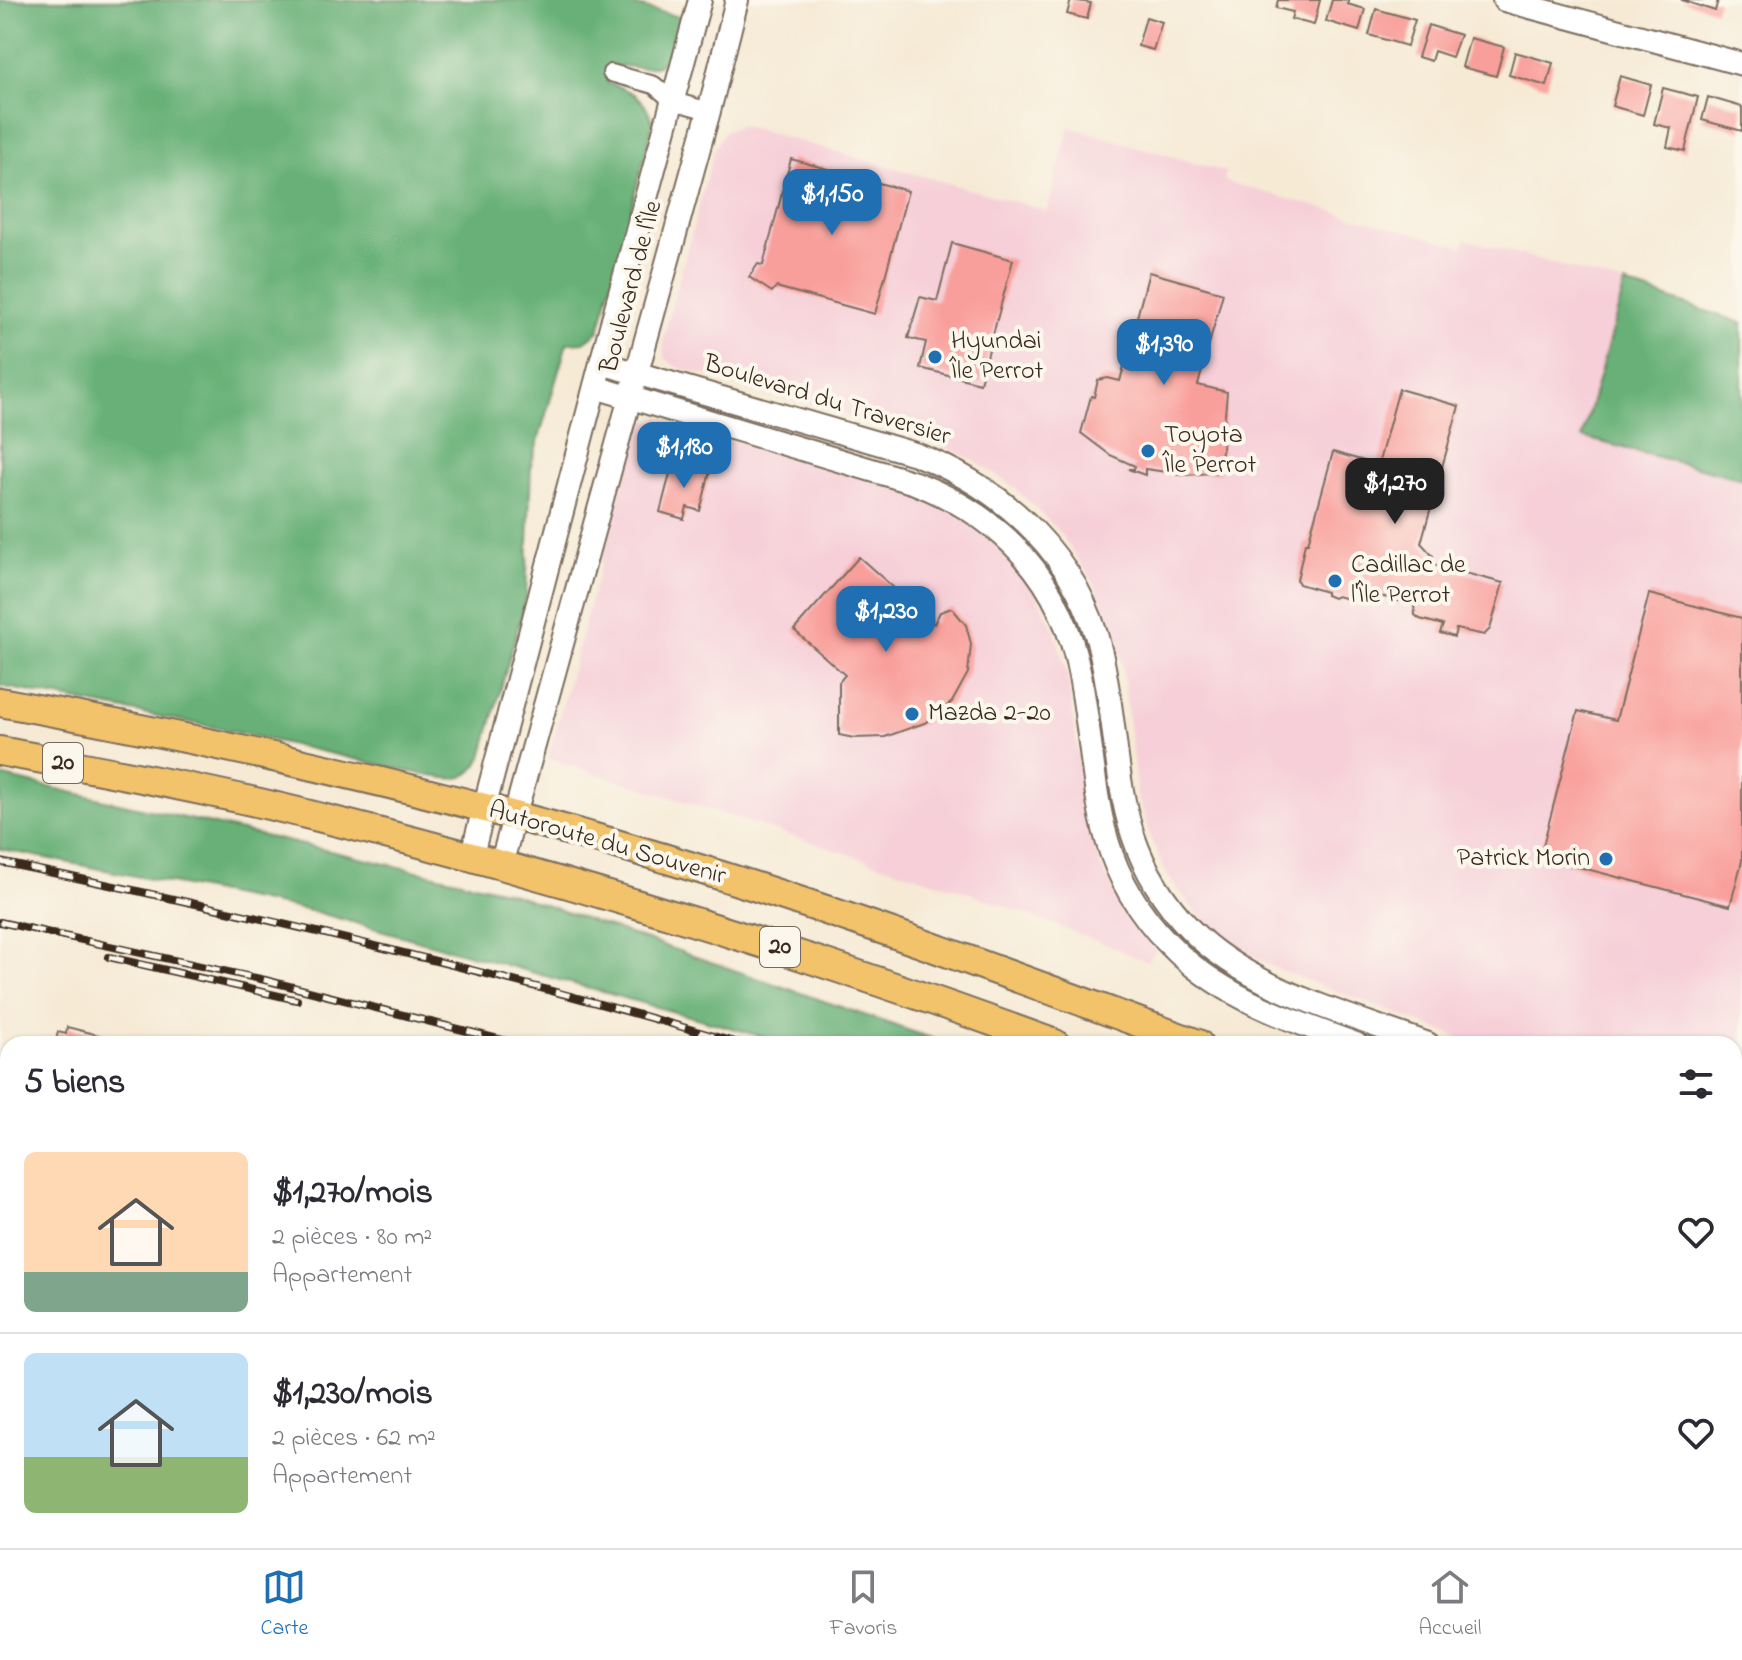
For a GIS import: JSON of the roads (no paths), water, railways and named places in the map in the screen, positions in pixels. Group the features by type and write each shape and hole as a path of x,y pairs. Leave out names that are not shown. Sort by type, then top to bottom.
{"highway":[{"name":"Autoroute du Souvenir","path":"0,702 255,753 628,848 941,950 1176,1036"},
{"name":"Autoroute du Souvenir","path":"0,751 272,806 501,865 802,954 1033,1036"}],"street":[{"name":"Boulevard de l'Île","path":"471,858 700,0"},
{"name":"Boulevard de l'Île","path":"501,865 737,0"},
{"path":"1504,0 1742,64"},
{"path":"611,73 654,85 673,101 709,111"},
{"name":"Boulevard du Traversier","path":"601,363 915,454 960,473 1006,504 1049,546 1082,598 1092,621 1102,656 1123,804 1139,852 1161,893 1191,930 1229,960 1266,981 1407,1036"},
{"name":"Boulevard du Traversier","path":"595,387 886,473 941,493 980,515 1023,556 1046,586 1067,627 1080,675 1097,806 1109,849 1133,898 1161,935 1195,968 1235,995 1334,1036"},
{"path":"1088,737 1113,735"}],"railway":[{"path":"0,862 372,945 713,1036"},
{"path":"0,922 265,980 486,1036"},
{"path":"109,957 297,1000"}],"place":[{"name":"Hyundai Île Perrot","path":"935,357"},
{"name":"Toyota Île Perrot","path":"1148,451"},
{"name":"Cadillac de l'Île Perrot","path":"1335,581"},
{"name":"Mazda 2-20","path":"912,714"},
{"name":"Patrick Morin","path":"1606,859"}]}
